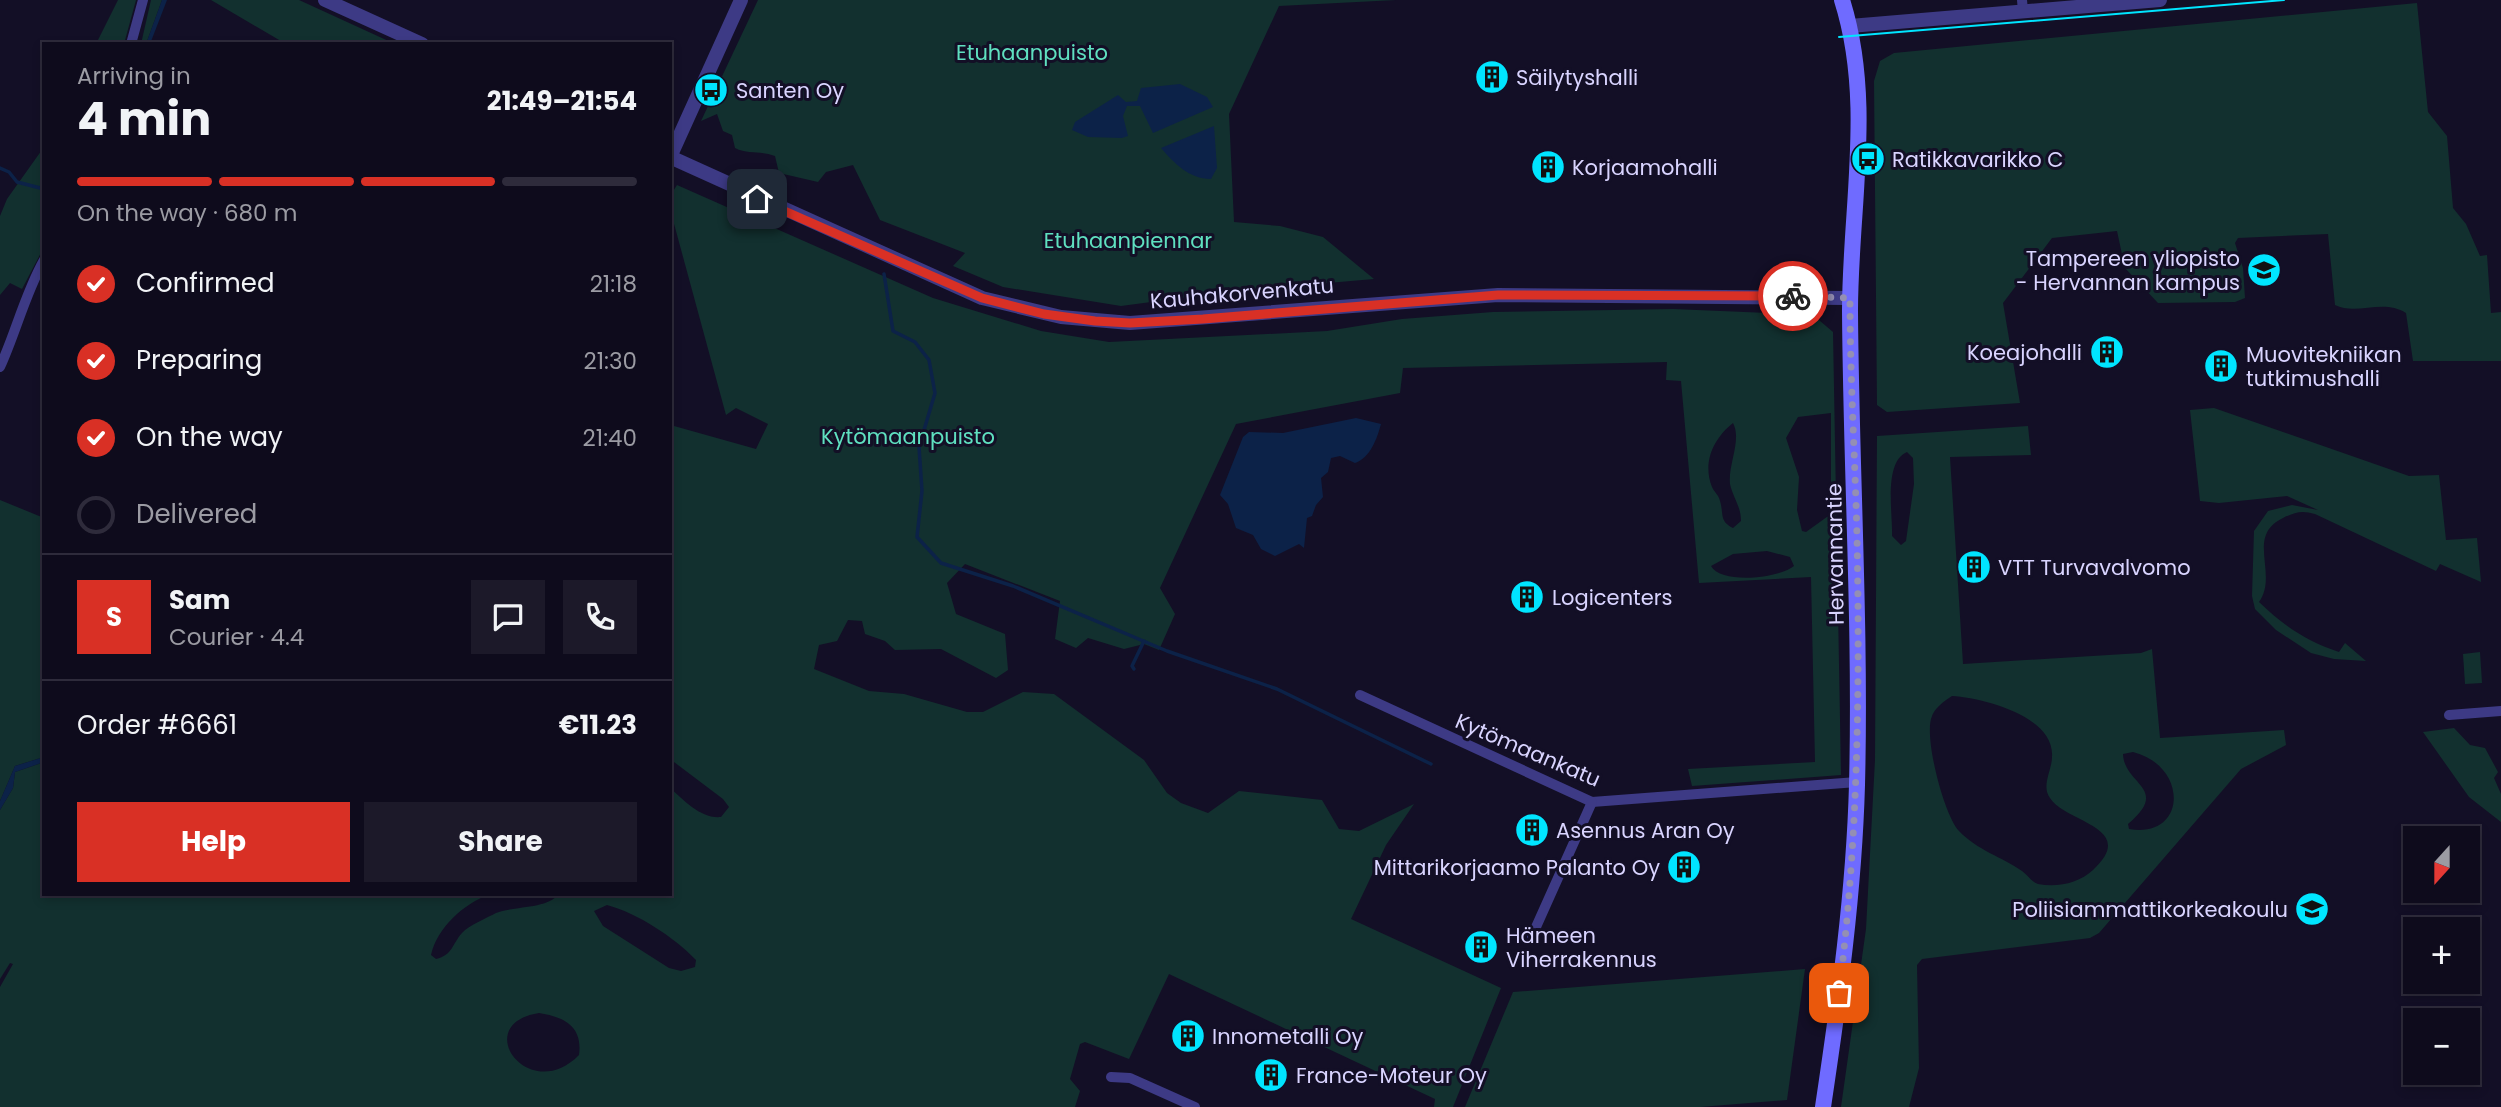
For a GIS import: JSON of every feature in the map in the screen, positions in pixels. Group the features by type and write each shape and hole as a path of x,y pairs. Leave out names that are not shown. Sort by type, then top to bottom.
{"main road":[{"name":"Hervannantie","path":"1823,1107 1850,903 1857,782 1857,533 1850,298 1858,105 1856,60 1842,0"}],"street":[{"path":"132,42 143,0"},
{"path":"325,0 418,42"},
{"path":"672,153 741,0"},
{"path":"1850,26 2022,6 2160,0"},
{"name":"Kauhakorvenkatu","path":"672,158 982,298 1061,317 1130,323 1426,299 1524,294 1850,298"},
{"path":"0,367 42,265"},
{"name":"Kytömaankatu","path":"1360,695 1592,802 1857,782"},
{"path":"2449,715 2501,711"},
{"path":"1532,936 1592,802"},
{"path":"1111,1077 1130,1078 1195,1107"}],"green space":[{"path":"118,0 136,0 125,42 97,42"},
{"path":"151,0 162,0 147,42 141,42"},
{"path":"211,0 299,0 391,42 283,42"},
{"path":"758,0 1396,0 1279,6 1229,114 1234,222 1280,226 1323,237 1374,279 1234,291 1121,306 1003,287 953,266 965,253 880,220 853,165 826,172 818,182 779,173 775,156 735,148 732,135 723,131 717,114 701,121"},
{"path":"2417,3 2428,112 2447,136 2453,208 2466,224 2480,256 2487,255 2491,313 2501,312 2501,361 2413,361 2406,313 2388,307 2352,309 2335,305 2328,234 2238,238 2235,243 2243,268 2245,298 2235,302 2158,303 2125,268 2117,231 2052,238 2003,303 2020,403 1887,412 1877,405 1874,81 1880,61 1894,53"},
{"path":"42,150 42,251 22,289 10,283 0,295 0,216 7,199"},
{"name":"Kytömaanpuisto","path":"677,185 933,298 1041,331 1109,342 1327,331 1402,319 1493,312 1673,309 1813,315 1833,332 1841,775 1692,786 1688,769 1815,762 1811,577 1699,583 1681,381 1666,380 1667,362 1403,368 1400,393 1236,424 1160,588 1175,614 1159,650 1144,644 1124,649 1088,638 1076,648 1055,639 1060,601 965,564 947,583 956,614 1005,634 1008,670 996,678 941,649 895,650 885,641 865,634 862,621 848,620 837,641 819,645 814,669 869,691 904,694 967,712 983,712 1023,692 1054,694 1144,760 1167,793 1181,803 1208,813 1239,791 1322,800 1339,829 1359,831 1414,804 1386,845 1351,919 1501,988 1453,1107 1434,1107 1435,1099 1169,974 1129,1059 1085,1042 1080,1044 1070,1079 1080,1091 1075,1107 0,1107 0,987 13,964 10,963 0,979 0,810 13,788 15,772 42,763 42,896 485,896 470,904 445,926 431,955 436,959 446,955 462,933 478,922 496,913 547,902 556,896 672,896 672,790 707,815 721,817 729,807 723,799 672,761 672,428 674,426 756,449 768,424 736,408 726,415 672,216 672,193","holes":["1831,413 1831,514 1806,532 1802,531 1797,510 1799,477 1786,438 1798,417","1733,423 1736,437 1730,484 1741,521 1733,528 1724,520 1708,469 1715,443","1767,551 1790,557 1794,566 1776,574 1751,578 1726,576 1711,566 1733,554","607,905 655,927 696,960 695,967 681,971 669,968 603,926 594,911","539,1013 564,1020 575,1030 579,1055 560,1068 542,1072 526,1067 514,1057 508,1045 509,1031 519,1020"]},
{"path":"2214,408 2409,476 2439,475 2446,540 2477,538 2481,582 2440,564 2436,571 2315,514 2291,514 2272,526 2266,535 2266,580 2259,602 2306,638 2339,652 2345,643 2366,661 2334,659 2311,653 2276,630 2255,609 2252,596 2254,531 2268,511 2292,505 2318,510 2287,496 2219,503 2200,501 2190,410"},
{"path":"2028,426 2031,455 1950,457 1963,664 2141,653 2152,649 2160,738 2284,730 2286,745 2241,769 2099,933 2090,938 1922,959 1917,965 1919,1068 1909,1107 1841,1107 1866,929 1875,760 1877,436","holes":["1907,452 1913,458 1914,484 1906,541 1901,545 1892,536 1891,490 1895,466","1952,696 1981,701 2015,712 2042,730 2050,743 2052,757 2047,783 2050,798 2058,807 2095,827 2104,835 2108,844 2105,856 2093,870 2067,883 2038,884 1959,831 1947,810 1933,760 1931,719 1939,706","2133,752 2151,760 2164,771 2172,785 2174,800 2171,813 2162,823 2148,829 2129,829 2128,824 2146,802 2146,794 2130,773 2123,754"]},
{"path":"0,500 42,517 42,758 15,766 0,801"},
{"path":"2480,652 2482,683 2465,684 2463,654"},
{"path":"2454,728 2470,745 2485,748 2498,772 2494,778 2501,794 2501,822 2469,797 2423,732"},
{"path":"1805,969 1787,1100 1700,1107 1465,1107 1513,992"}],"water":[{"path":"162,0 167,0 151,42 147,42"},
{"path":"1180,84 1207,97 1213,107 1153,133 1140,106 1127,106 1123,116 1128,136 1088,137 1072,130 1075,122 1118,95 1126,102 1137,101 1141,88"},
{"path":"1214,126 1217,168 1211,179 1189,173 1161,148"},
{"path":"1356,418 1381,424 1377,436 1369,452 1360,461 1355,463 1340,456 1331,458 1328,472 1321,478 1323,497 1312,516 1307,518 1304,548 1299,544 1275,556 1261,549 1253,535 1236,528 1228,504 1220,495 1243,437 1249,432 1283,433"},
{"path":"42,758 42,763 15,772 13,788 0,810 0,801 15,766"}],"waterway":[{"path":"0,168 9,172 17,182 42,188"},
{"path":"884,274 893,331 915,342 929,360 935,393 919,447 922,491 917,537 941,563 1013,586 1167,651 1277,689 1431,764"},
{"path":"1134,669 1132,666 1144,641"}],"tram line":[{"path":"1839,37 2284,0"}],"way so far":[{"path":"1793,296 1850,298 1857,557 1857,782 1850,903 1839,993"}],"place":[{"name":"Säilytyshalli","path":"1492,77"},
{"name":"Santen Oy","path":"711,90"},
{"name":"Ratikkavarikko C","path":"1868,159"},
{"name":"Korjaamohalli","path":"1548,167"},
{"name":"Tampereen yliopisto - Hervannan kampus","path":"2264,270"},
{"name":"Koeajohalli","path":"2107,352"},
{"name":"Muovitekniikan tutkimushalli","path":"2221,366"},
{"name":"VTT Turvavalvomo","path":"1974,567"},
{"name":"Logicenters","path":"1527,597"},
{"name":"Asennus Aran Oy","path":"1532,830"},
{"name":"Mittarikorjaamo Palanto Oy","path":"1684,867"},
{"name":"Poliisiammattikorkeakoulu","path":"2312,909"},
{"name":"Hämeen Viherrakennus","path":"1481,947"},
{"name":"Innometalli Oy","path":"1188,1036"},
{"name":"France-Moteur Oy","path":"1271,1075"}],"route":[{"path":"757,199 982,298 1044,314 1095,321 1130,323 1203,319 1498,295 1793,296"}],"park label":[{"name":"Etuhaanpuisto","path":"1032,52"},
{"name":"Etuhaanpiennar","path":"1128,240"}]}
